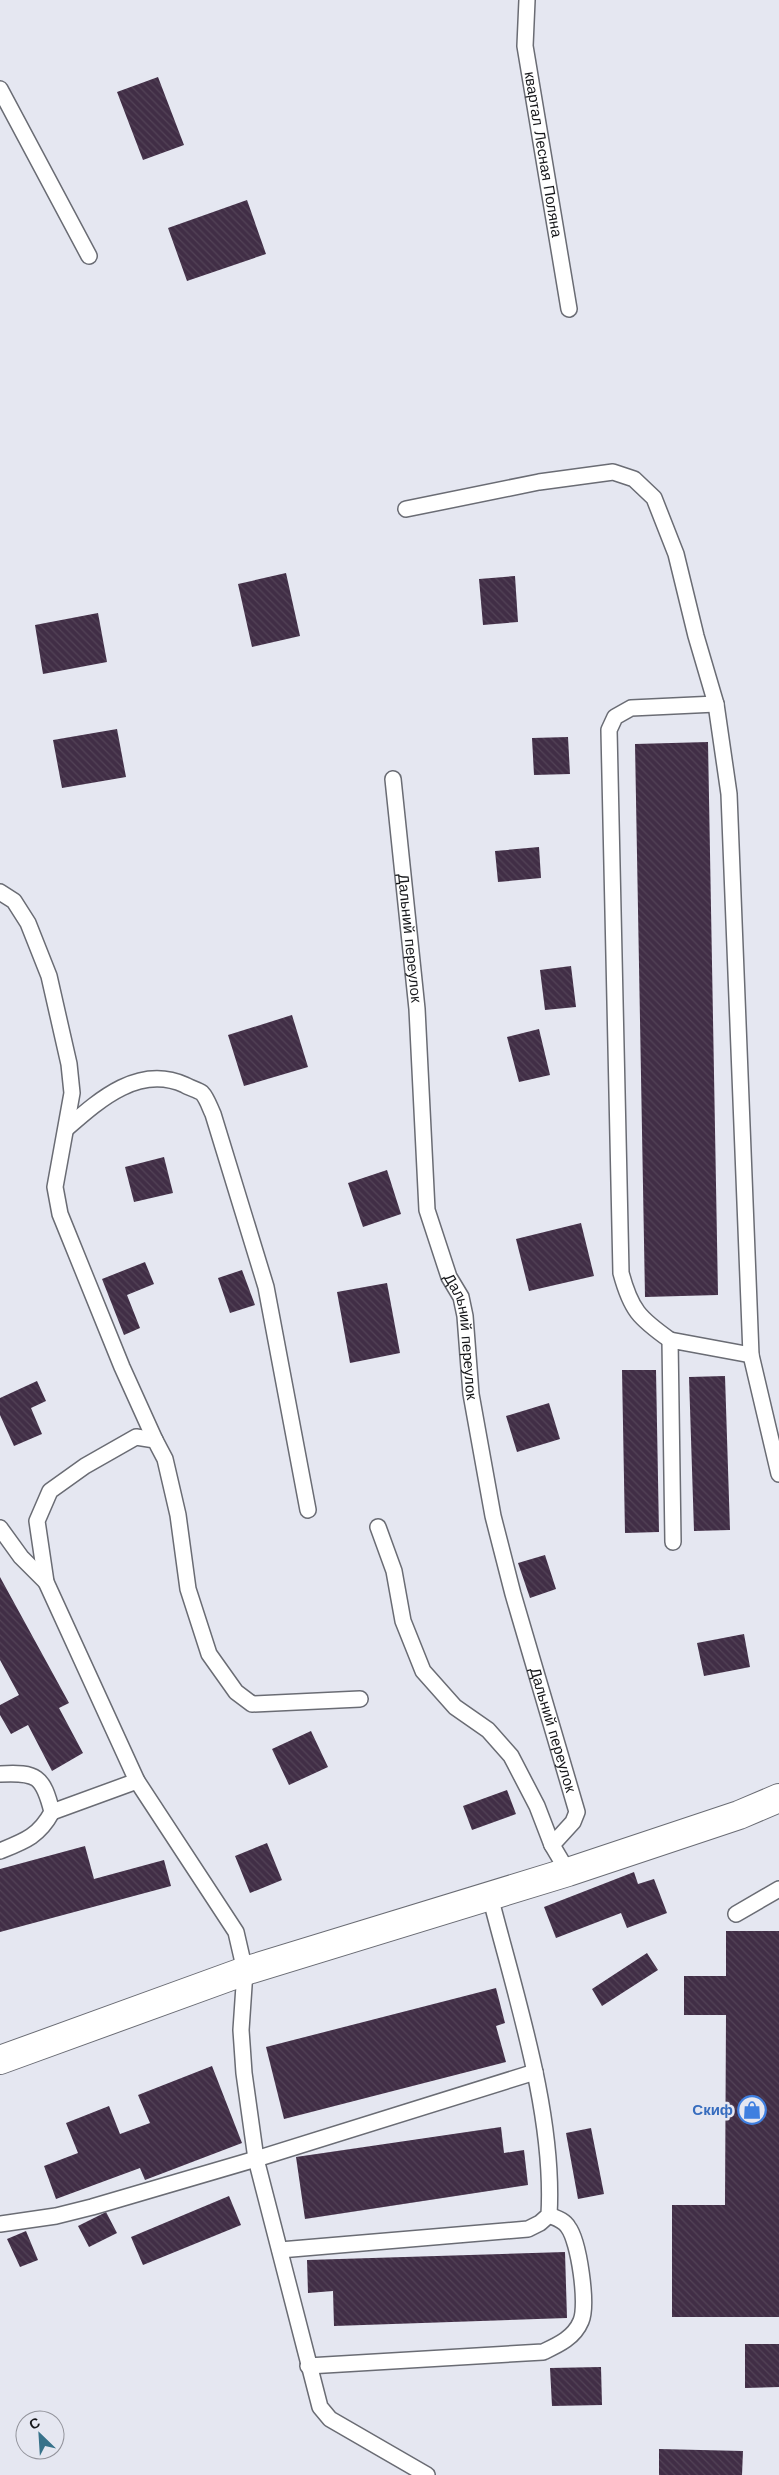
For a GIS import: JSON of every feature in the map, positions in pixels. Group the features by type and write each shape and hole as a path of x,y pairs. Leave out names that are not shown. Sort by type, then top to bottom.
{"street":[{"path":"0,2060 245,1971 568,1872 739,1816 779,1798"}],"lane":[{"name":"квартал Лесная Поляна","path":"527,0 525,46 569,309"},
{"path":"0,89 11,114 89,256"},
{"path":"406,509 539,482 613,472 634,480 654,498 676,554 696,636 716,704 729,794 751,1355 779,1474"},
{"path":"716,704 631,708 615,717 609,730 621,1274 628,1298 638,1314 647,1324 670,1340 751,1355"},
{"name":"Дальний переулок","path":"393,779 417,1009 427,1210 449,1277 460,1297 465,1316 471,1394 493,1516 513,1594 577,1812 573,1822 552,1845"},
{"path":"0,892 14,901 28,923 49,976 69,1064 72,1093 56,1187 60,1214 122,1367 165,1459 178,1515 188,1589 209,1654 236,1692 252,1704 360,1699"},
{"path":"67,1128 103,1097 134,1082 155,1078 177,1082 203,1094 213,1114 266,1287 308,1510"},
{"path":"670,1340 673,1542"},
{"path":"155,1440 136,1437 85,1466 50,1491 37,1521 46,1582 137,1781 236,1932 245,1971 241,2030 244,2073 256,2159 320,2407 330,2419 427,2475"},
{"path":"378,1527 394,1571 403,1621 423,1670 455,1707 488,1730 511,1756 537,1806 552,1845 568,1872"},
{"path":"0,1528 21,1557 46,1582"},
{"path":"0,1774 25,1772 38,1779 47,1794 52,1812 44,1828 26,1841 0,1851"},
{"path":"52,1812 137,1781"},
{"path":"736,1914 779,1889"},
{"path":"280,2250 528,2229 540,2223 549,2214 551,2180 535,2072 490,1896"},
{"path":"0,2224 56,2216 256,2159 535,2072"},
{"path":"308,2366 543,2352 567,2340 581,2321 583,2297 579,2257 569,2227 561,2220 549,2214"}],"building":[{"path":"158,77 184,145 143,160 117,92"},
{"path":"247,200 266,254 187,281 168,228"},
{"path":"286,573 300,636 252,647 238,584"},
{"path":"515,576 518,622 483,625 479,579"},
{"path":"98,613 107,662 43,674 35,625"},
{"path":"117,729 126,777 62,788 53,740"},
{"path":"568,737 570,774 534,775 532,738"},
{"path":"708,742 718,1295 645,1297 635,744"},
{"path":"539,847 541,878 498,882 495,851"},
{"path":"571,966 576,1007 545,1010 540,970"},
{"path":"292,1015 308,1067 244,1086 228,1035"},
{"path":"539,1029 550,1075 519,1082 507,1037"},
{"path":"164,1157 173,1193 134,1202 125,1167"},
{"path":"387,1170 401,1214 363,1227 348,1183"},
{"path":"581,1223 594,1276 529,1291 516,1239"},
{"path":"145,1262 154,1284 127,1295 140,1328 124,1335 102,1279"},
{"path":"242,1270 255,1305 230,1313 218,1278"},
{"path":"387,1283 400,1353 350,1363 337,1292"},
{"path":"622,1370 656,1370 659,1532 625,1533"},
{"path":"725,1376 730,1530 694,1531 689,1377"},
{"path":"37,1381 46,1401 31,1408 42,1434 14,1446 0,1415 0,1398"},
{"path":"549,1403 560,1439 517,1452 506,1416"},
{"path":"545,1555 556,1589 530,1598 518,1563"},
{"path":"0,1577 69,1703 59,1708 83,1753 52,1771 28,1725 11,1734 0,1715 0,1705 19,1695 0,1660"},
{"path":"744,1634 750,1667 704,1676 697,1643"},
{"path":"311,1731 328,1767 289,1785 272,1749"},
{"path":"507,1790 516,1814 472,1830 463,1806"},
{"path":"267,1843 282,1880 250,1893 235,1856"},
{"path":"85,1846 94,1879 164,1860 171,1886 0,1932 0,1869"},
{"path":"634,1872 638,1884 654,1879 667,1913 627,1928 621,1913 556,1938 544,1907"},
{"name":"Скиф","path":"726,1931 779,1931 779,2317 672,2317 672,2205 725,2205 726,2015 684,2015 684,1976 726,1976"},
{"path":"647,1953 658,1970 602,2006 592,1989"},
{"path":"496,1988 505,2023 496,2026 506,2062 284,2119 266,2047"},
{"path":"212,2066 242,2143 145,2180 140,2168 56,2199 44,2166 78,2153 66,2123 109,2106 120,2134 150,2123 138,2095"},
{"path":"501,2127 504,2153 524,2150 528,2185 305,2219 296,2157"},
{"path":"591,2128 604,2194 578,2199 566,2133"},
{"path":"229,2196 241,2225 143,2265 131,2237"},
{"path":"106,2212 117,2233 89,2247 78,2226"},
{"path":"26,2231 38,2260 20,2267 7,2239"},
{"path":"565,2252 567,2318 334,2326 333,2291 308,2293 307,2260"},
{"path":"745,2344 779,2344 779,2387 745,2388"},
{"path":"601,2367 602,2405 552,2406 550,2368"},
{"path":"659,2449 743,2451 742,2475 659,2475"}],"place":[{"name":"Скиф","path":"752,2110"}]}
